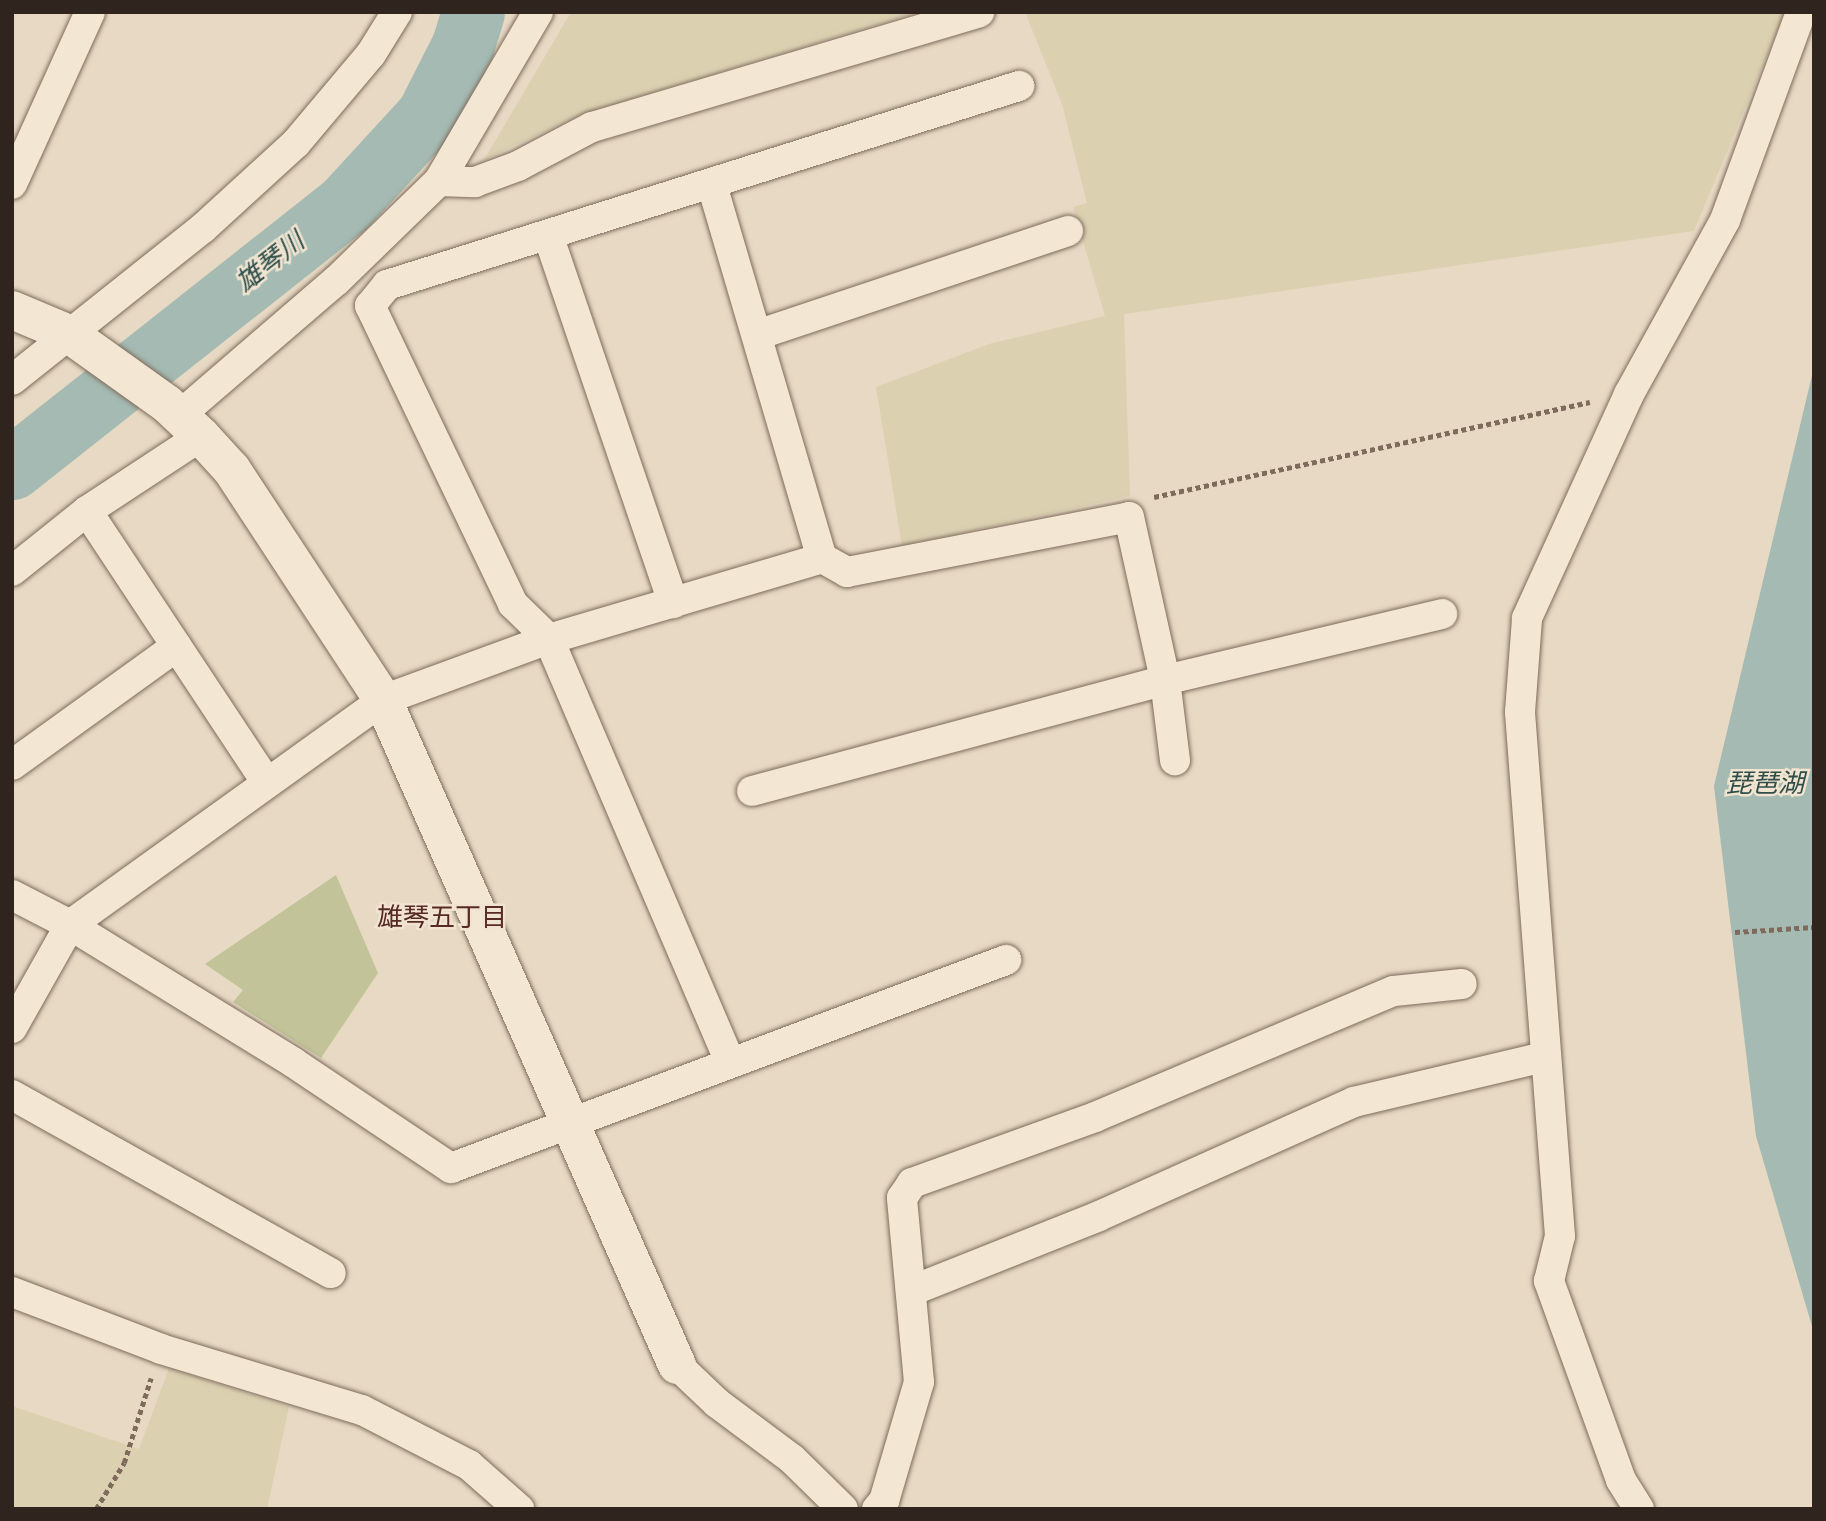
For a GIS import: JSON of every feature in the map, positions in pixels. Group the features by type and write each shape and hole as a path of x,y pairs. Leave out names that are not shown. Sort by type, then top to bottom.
{"street":[{"path":"12,184 90,12"},
{"path":"12,380 203,228 296,143 371,54 397,12"},
{"path":"12,571 87,511 183,419 336,281 439,181 538,12"},
{"path":"439,181 475,183 518,166 592,127 979,12"},
{"path":"1639,1509 1621,1480 1549,1281 1560,1236 1520,712 1527,618 1629,394 1725,220 1801,12"},
{"path":"730,1062 549,639 513,604 370,306 387,285 712,185 1019,86"},
{"path":"712,185 822,558 847,572 1129,517 1166,680 1175,760"},
{"path":"757,335 1068,231"},
{"path":"548,235 673,603"},
{"path":"12,310 69,334 183,419 232,470 383,699 677,1365 717,1403 792,1459 844,1509"},
{"path":"87,511 267,783"},
{"path":"12,1028 70,925 383,699 549,639 822,558"},
{"path":"752,791 1166,680 1442,614"},
{"path":"12,765 177,646"},
{"path":"12,895 70,925 294,1063 451,1168 1006,960"},
{"path":"877,1509 884,1501 919,1382 902,1198 912,1183 1095,1117 1394,991 1462,984"},
{"path":"911,1291 1099,1216 1354,1102 1545,1057"},
{"path":"12,1096 331,1273"},
{"path":"12,1292 160,1349 362,1409 469,1465 519,1509"}],"path":[{"path":"1129,517 1149,498 1629,394"},
{"path":"1735,932 1814,927"},
{"path":"96,1509 124,1462 160,1349"}],"shaded area":[{"path":"571,12 918,12 585,113 484,160"},
{"path":"1025,12 1785,12 1694,231 1124,314 1130,496 902,546 876,387 989,344 1105,316 1073,207 1087,203 1062,104"},
{"path":"169,1368 289,1407 267,1509 12,1509 12,1406 139,1449"}],"green space":[{"path":"336,875 378,973 321,1058 233,1002 243,990 205,964"}],"water":[{"name":"琵琶湖","path":"1814,367 1814,1333 1756,1136 1714,786"}],"waterway":[{"name":"雄琴川","path":"12,468 346,204 427,116 463,45 473,12"}],"district":[{"name":"雄琴五丁目","path":"442,919"}]}
